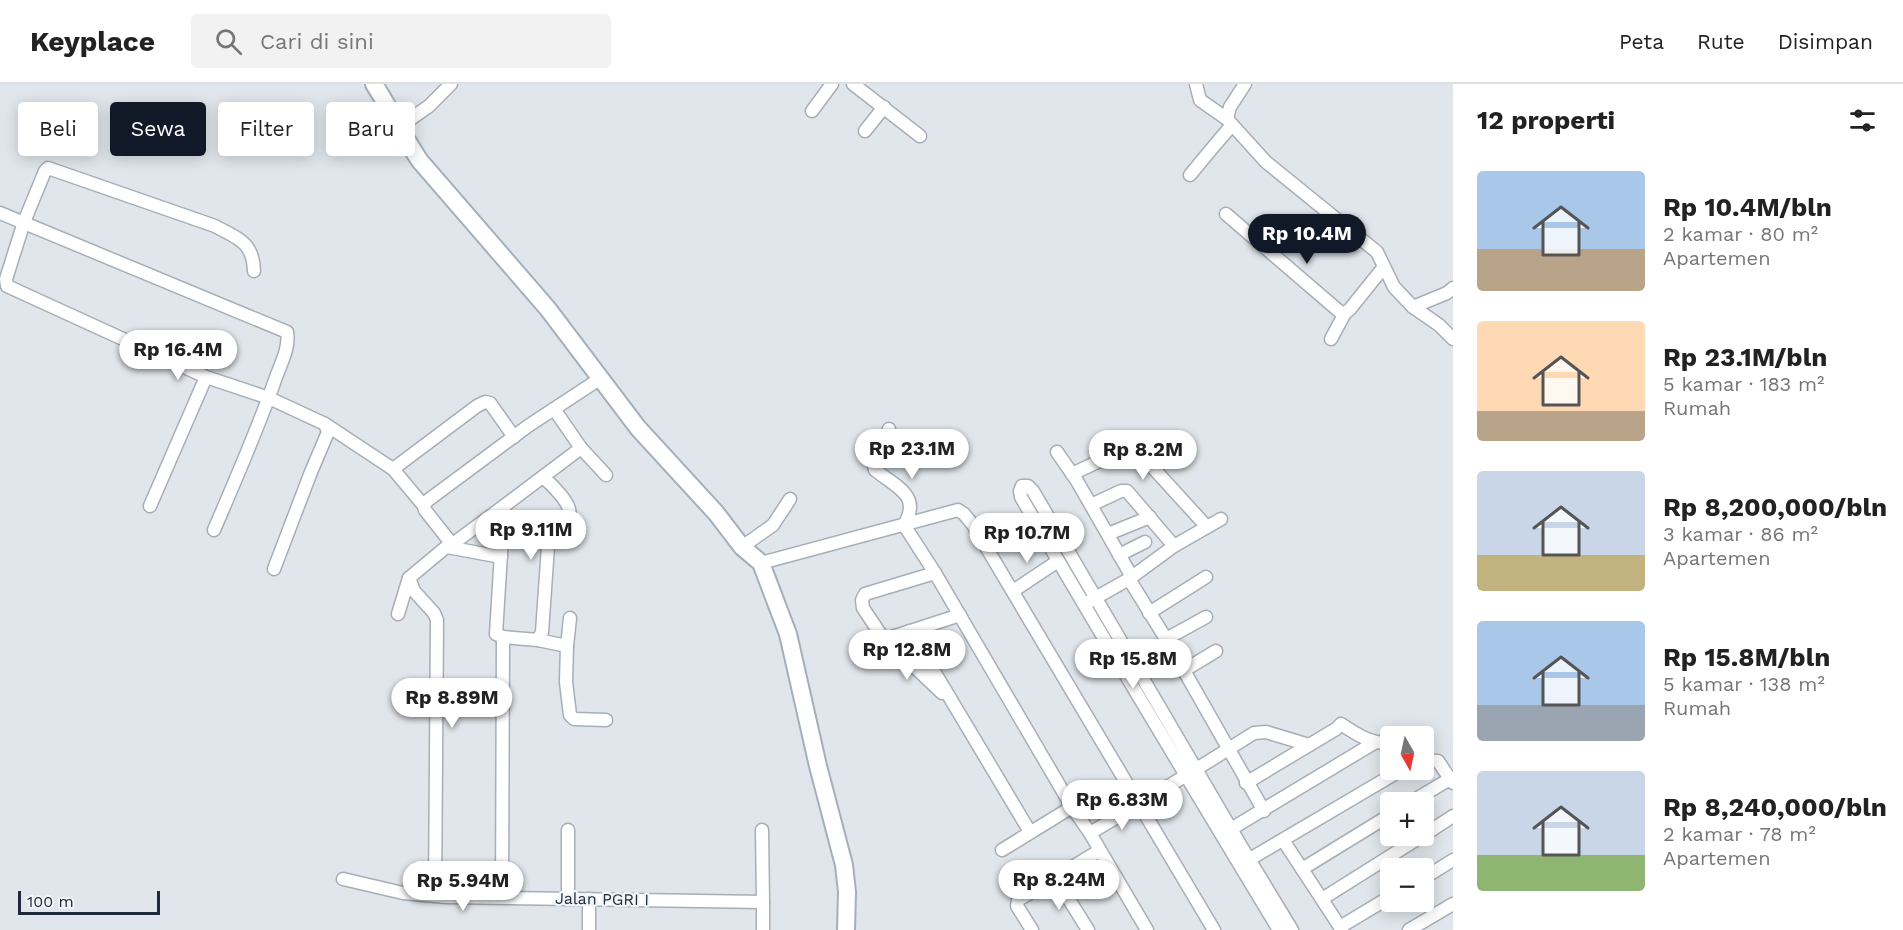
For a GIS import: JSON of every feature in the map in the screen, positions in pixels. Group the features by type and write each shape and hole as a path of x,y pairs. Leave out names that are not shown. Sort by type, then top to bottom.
{"street":[{"path":"374,84 386,102"},
{"path":"415,116 429,106 451,84"},
{"path":"812,111 832,84"},
{"path":"853,84 920,136"},
{"path":"1196,84 1200,99 1230,122 1266,162 1377,252 1394,287 1413,307 1439,325 1453,339"},
{"path":"1190,176 1230,122 1230,107 1245,84"},
{"path":"866,131 884,107"},
{"path":"415,153 519,273 638,428 716,513 742,547 761,563 788,634 818,766 844,866 847,892 846,930"},
{"path":"254,271 254,260 250,248 215,226 48,168 24,222 6,279 7,286 206,377 268,398 325,424 393,469 424,506 449,545 501,557"},
{"path":"0,213 287,332 286,348 268,398 214,531"},
{"path":"1226,214 1329,303 1340,312 1345,313"},
{"path":"1331,339 1345,313 1357,302 1383,268"},
{"path":"1413,307 1447,293 1453,288"},
{"path":"150,506 206,377"},
{"path":"424,506 427,501 514,437 601,378"},
{"path":"393,469 485,402 490,404 514,437"},
{"path":"554,409 581,448 606,475"},
{"path":"274,569 328,432 325,424"},
{"path":"889,429 874,466 875,471 906,494 912,507 911,514 904,525"},
{"path":"1072,474 1131,446 1207,527"},
{"path":"398,614 409,578 423,564 581,448"},
{"path":"1057,452 1108,534 1149,613 1264,811"},
{"path":"538,640 542,632 549,532 554,525 568,517 570,512 562,496 543,477"},
{"path":"1090,601 1058,561 1021,496 1022,486 1028,486 1033,491 1172,755 1190,771 1231,829 1292,930"},
{"path":"1091,505 1124,490 1127,491 1174,546"},
{"path":"742,547 773,525 790,499"},
{"path":"504,506 496,634 503,638 538,640 567,646"},
{"path":"761,563 958,510 964,514 973,525 1214,930"},
{"path":"1108,534 1150,517"},
{"path":"1090,601 1130,578 1174,546 1221,519"},
{"path":"904,525 935,573 1147,930"},
{"path":"1119,555 1145,542"},
{"path":"1012,591 1058,561"},
{"path":"935,573 865,594 862,600 863,608 892,647 952,702"},
{"path":"1149,613 1206,577"},
{"path":"409,578 414,591 438,620 435,895"},
{"path":"886,639 960,615"},
{"path":"1166,639 1206,617"},
{"path":"570,618 566,682 570,715 574,719 606,720"},
{"path":"910,631 1030,832"},
{"path":"502,897 503,638"},
{"path":"1183,671 1216,651"},
{"path":"1246,783 1309,746 1341,724 1356,735 1380,743"},
{"path":"1090,833 1254,733 1266,732 1309,746"},
{"path":"1231,829 1374,742"},
{"path":"1430,792 1452,780 1438,761 1434,761"},
{"path":"1190,771 1279,930"},
{"path":"1250,859 1384,780"},
{"path":"1002,850 1072,807"},
{"path":"1434,828 1453,816"},
{"path":"1302,869 1380,821"},
{"path":"568,830 568,899"},
{"path":"762,830 763,930"},
{"path":"1283,840 1341,928 1380,903"},
{"path":"1322,899 1406,846"},
{"path":"1032,930 1016,903 1018,900 1099,851"},
{"path":"1434,872 1453,860"},
{"path":"1055,877 1088,930"},
{"name":"Jalan PGRI I","path":"343,879 403,893 435,895 763,902"},
{"path":"589,899 589,930"},
{"path":"1409,930 1452,908"}]}
